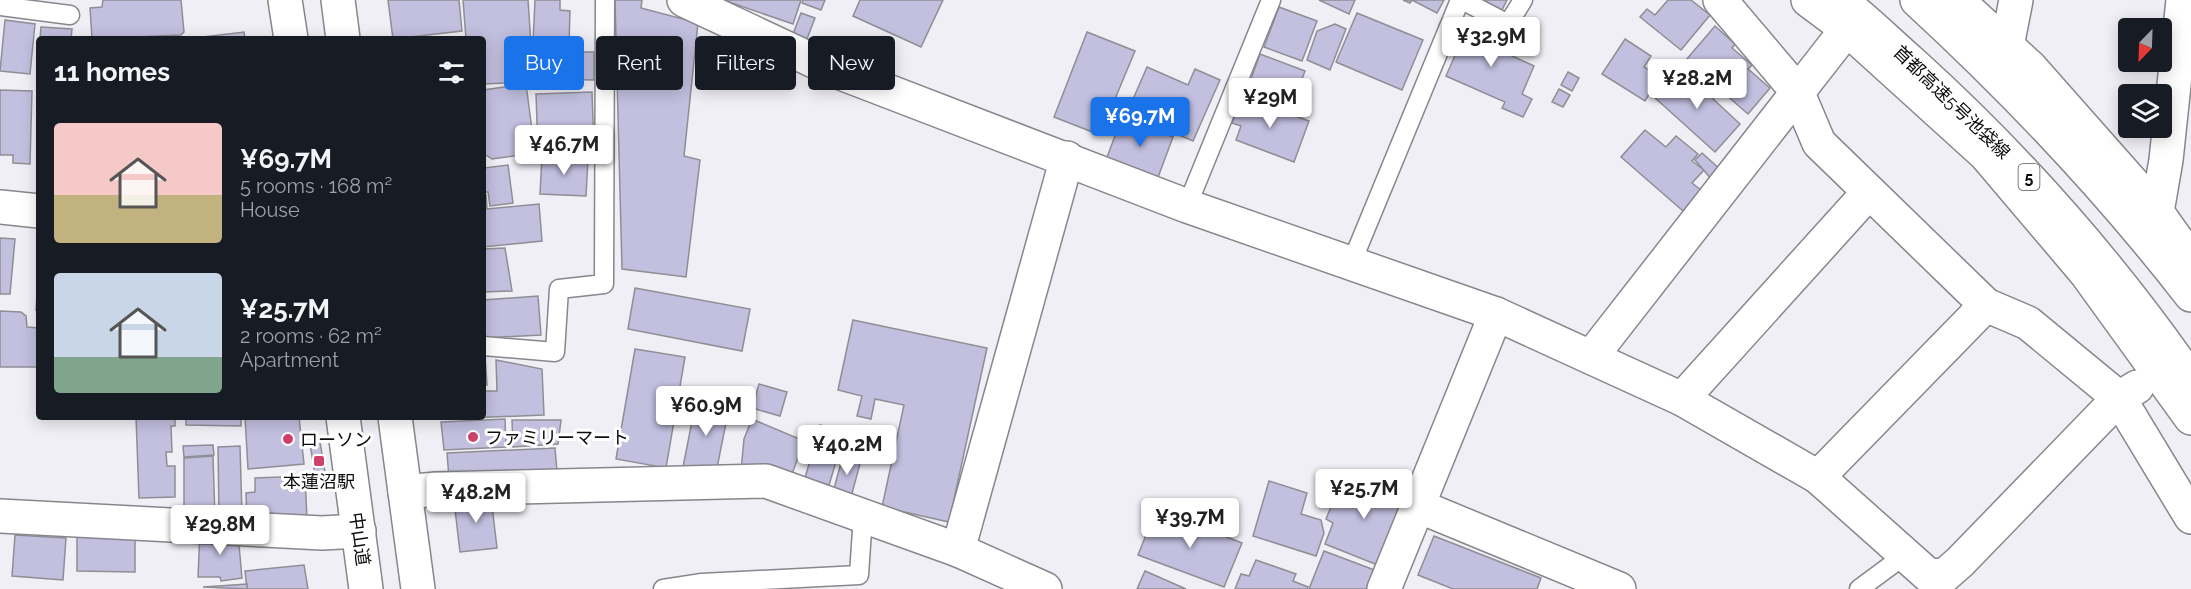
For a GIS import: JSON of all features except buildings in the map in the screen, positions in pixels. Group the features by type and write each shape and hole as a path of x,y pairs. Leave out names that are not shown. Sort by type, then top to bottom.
{"main road":[{"path":"285,0 291,36"},
{"path":"338,0 343,36"},
{"path":"684,0 833,70 1187,206 1496,314 1682,399 1818,477 1928,575 1944,576 1960,562 2119,398 2158,373"},
{"path":"1720,0 1797,91 1819,143 1986,305 2028,323 2119,398 2191,517"},
{"path":"1808,0 1844,14 1986,155 2086,273 2191,418"},
{"path":"1917,0 2062,140 2134,221 2191,295"},
{"path":"1957,0 2030,67 2157,212 2191,260"},
{"path":"2007,46 2016,0"},
{"path":"2157,212 2166,160 2183,0"},
{"path":"1591,357 1797,91 1844,14"},
{"name":"首都高速5号池袋線","path":"1844,14 1946,93 2022,170 2091,246 2191,380"},
{"path":"958,550 1066,158"},
{"path":"1682,399 1869,192"},
{"path":"0,207 36,211"},
{"path":"1818,477 1986,305"},
{"path":"1384,589 1416,505 1496,314"},
{"name":"中山道","path":"343,420 366,589"},
{"path":"394,420 418,589"},
{"path":"405,492 436,489 766,481 958,550 1045,589"},
{"path":"1416,505 1619,589"},
{"path":"0,516 322,533 359,531"}],"lane":[{"path":"486,346 555,352 559,290 604,284 605,0"},
{"path":"1187,206 1270,0"},
{"path":"1351,264 1461,0 1508,24 1522,0"},
{"path":"0,6 70,15"},
{"path":"663,589 702,583 859,575 863,515"},
{"path":"1859,589 1905,555"}],"place":[{"name":"ファミリーマート","path":"473,437"},
{"name":"ローソン","path":"288,439"},
{"name":"本蓮沼駅","path":"319,461"}]}
